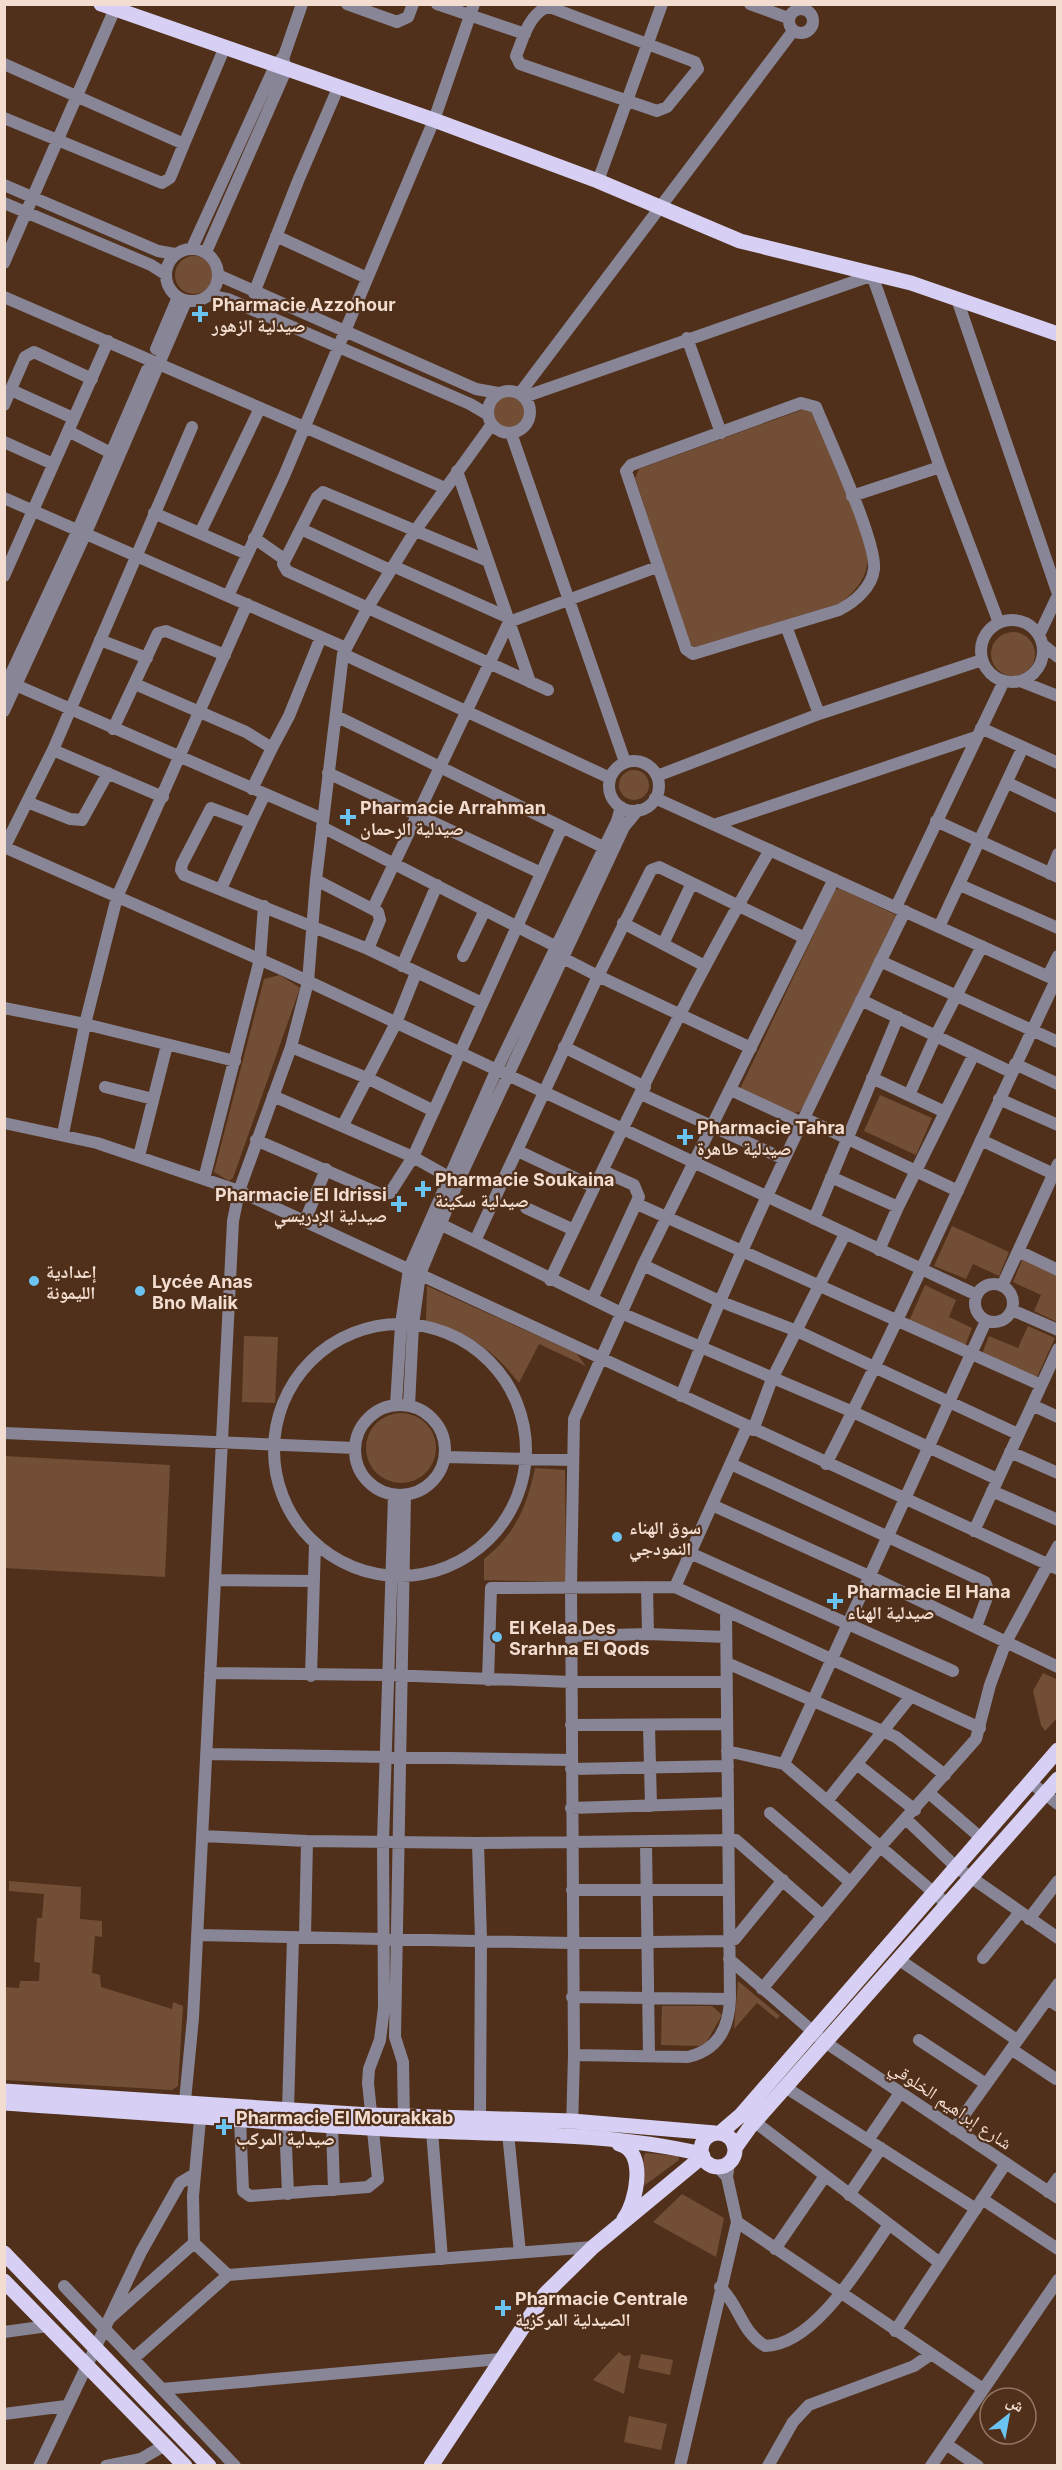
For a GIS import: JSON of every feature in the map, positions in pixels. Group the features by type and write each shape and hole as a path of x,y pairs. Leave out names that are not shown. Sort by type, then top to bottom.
{"main road":[{"path":"111,6 225,49 282,64 338,88 434,120 598,181 740,242 911,283 1058,334"},
{"path":"431,2466 545,2294 593,2247 671,2183 715,2164 735,2148 785,2087 818,2037 933,1893 1058,1750"},
{"path":"715,2164 705,2139 741,2115 898,1959 1058,1779"},
{"path":"4,2091 184,2109"},
{"path":"4,2103 184,2109 404,2122 480,2117 572,2128 717,2133 732,2140 735,2148"},
{"path":"201,2110 240,2119 287,2116 333,2126 371,2121"},
{"path":"404,2122 432,2131 508,2133 572,2128 598,2139 624,2145 636,2160 631,2208 618,2226"},
{"path":"598,2139 715,2164"},
{"path":"4,2253 209,2466"},
{"path":"4,2281 185,2466"}],"street":[{"path":"206,252 282,64 302,4"},
{"path":"347,4 397,22 405,20 413,4"},
{"path":"437,4 472,10 525,34"},
{"path":"598,181 662,4"},
{"path":"750,4 788,18 793,31"},
{"path":"4,263 78,97 111,6"},
{"path":"545,8 552,8 695,62 698,69 661,110 625,102 520,64 516,56 525,34 536,14 545,8"},
{"path":"788,18 796,9 811,8 813,20 810,28 802,33 793,31"},
{"path":"228,596 304,428 434,120 472,10"},
{"path":"522,395 793,31"},
{"path":"4,118 57,142 164,183 170,178 225,49"},
{"path":"4,64 184,144"},
{"path":"192,248 282,64"},
{"path":"254,293 338,88"},
{"path":"4,184 158,251 175,254 192,248 206,252 217,266 219,275 214,289 202,299 182,299 171,291 165,274 151,265 4,203"},
{"path":"276,236 367,278"},
{"path":"165,274 175,254"},
{"path":"522,395 874,274 940,467 999,623"},
{"path":"209,295 228,299 470,404 489,419 497,429 511,433 523,428 530,416 528,402 513,390 498,393 476,389 254,293 219,275"},
{"path":"4,297 108,340 445,489"},
{"path":"4,711 8,684 81,534 182,299"},
{"path":"957,299 1058,595 1040,639 1043,653 1038,669 1020,681"},
{"path":"687,338 721,433"},
{"path":"4,576 108,340"},
{"path":"5,403 25,357 33,352 92,379"},
{"path":"81,534 111,453 155,362"},
{"path":"11,390 73,418"},
{"path":"184,2109 197,1935 233,1221 239,1191 291,1047 308,982 316,880 344,651 391,568 457,471 489,419 489,402 498,393"},
{"path":"801,403 814,405 874,555 874,571 870,581 847,606 696,654 690,653 657,567 626,471 631,465 721,433 801,403"},
{"path":"200,533 260,408"},
{"path":"192,427 71,710 5,847 260,959 501,1074 977,1295"},
{"path":"68,431 111,453"},
{"path":"511,433 625,762"},
{"path":"4,442 53,464"},
{"path":"852,496 940,467"},
{"path":"457,471 530,682"},
{"path":"488,561 323,492 317,497 282,564 287,571 548,690"},
{"path":"4,498 81,534 321,637 344,651 610,778"},
{"path":"154,513 247,554"},
{"path":"301,529 508,619 657,567"},
{"path":"254,538 284,559"},
{"path":"63,1134 85,1024 117,897 181,758 247,604"},
{"path":"373,908 468,711 508,619"},
{"path":"1058,657 1021,622 999,623 984,638 982,660 993,676 1004,681 1020,681 1058,696"},
{"path":"786,626 819,714"},
{"path":"113,729 156,636 162,631 225,655"},
{"path":"252,789 289,716 321,637"},
{"path":"100,640 147,658"},
{"path":"657,776 819,714 982,660"},
{"path":"681,1396 719,1301 766,1197 880,960 936,821 1004,681"},
{"path":"8,684 265,794 323,823 394,864 555,946 563,958 751,1048"},
{"path":"135,684 246,732 272,748"},
{"path":"336,716 603,847"},
{"path":"714,825 979,732 1023,747 1058,764"},
{"path":"939,927 981,842 1023,747"},
{"path":"53,750 163,797"},
{"path":"501,1074 563,958 624,827 638,810 648,806 656,798 657,776 647,764 625,762 616,768 610,778 610,794 621,807 638,810"},
{"path":"27,802 70,819 82,820 108,773"},
{"path":"328,773 541,873"},
{"path":"1008,783 1058,807"},
{"path":"221,889 265,794"},
{"path":"656,798 1054,979"},
{"path":"396,1405 414,1271 555,946 617,821 621,807"},
{"path":"251,823 211,808 182,864 181,870 184,875 368,949 482,1003"},
{"path":"936,821 1054,875 1058,854"},
{"path":"256,1140 380,1194 390,1193 413,1157 562,827"},
{"path":"550,1280 705,966 737,905 770,850"},
{"path":"475,1241 519,1151 564,1047 623,923 653,868 659,867 805,938"},
{"path":"572,2128 574,2055 571,1587 574,1419 666,1217 695,1163 834,879"},
{"path":"316,880 373,908 380,920 368,949"},
{"path":"663,944 692,883"},
{"path":"402,966 436,885"},
{"path":"960,885 1058,928"},
{"path":"204,1179 260,959 264,906"},
{"path":"463,956 485,910"},
{"path":"623,923 705,966"},
{"path":"909,1095 956,994 982,946"},
{"path":"826,1464 923,1270 1054,979 1058,956"},
{"path":"880,960 1058,1042"},
{"path":"343,1125 396,1023 416,973"},
{"path":"861,1000 974,1054 1058,1084"},
{"path":"4,1008 85,1024 235,1061"},
{"path":"814,1219 898,1017"},
{"path":"139,1156 167,1044"},
{"path":"291,1047 367,1078 434,1111"},
{"path":"564,1047 712,1128 784,1159"},
{"path":"879,1250 974,1054"},
{"path":"872,1078 945,1112"},
{"path":"105,1087 153,1099"},
{"path":"731,1090 847,1138 958,1191"},
{"path":"273,1096 413,1157 453,1180"},
{"path":"999,1099 1058,1125"},
{"path":"4,1123 63,1134 139,1156 239,1191 1053,1567"},
{"path":"981,1140 1056,1171 1002,1286"},
{"path":"519,1151 594,1187"},
{"path":"305,1221 326,1169"},
{"path":"592,1299 637,1204 639,1192 634,1185 603,1171"},
{"path":"831,1177 898,1207"},
{"path":"414,1271 440,1224 453,1180"},
{"path":"637,1204 819,1288 898,1319 1041,1385"},
{"path":"526,1208 574,1230"},
{"path":"440,1224 621,1313 853,1412 928,1448 1058,1520"},
{"path":"675,1587 730,1464 845,1234"},
{"path":"1018,1251 1058,1270"},
{"path":"643,1265 719,1301 796,1331 1018,1434"},
{"path":"986,1321 975,1307 977,1295 985,1287 1002,1286"},
{"path":"986,1321 1004,1320 1012,1311 1013,1299 1002,1286"},
{"path":"1012,1311 1058,1330"},
{"path":"784,1764 986,1321"},
{"path":"407,1324 409,1406"},
{"path":"407,1324 450,1334 483,1355 508,1384 523,1420 526,1458 522,1482 514,1506 501,1527 484,1545 461,1561 434,1572 392,1576 364,1571 338,1560 315,1544 292,1515 281,1490 273,1444 279,1413 292,1384 312,1359 338,1340 368,1328 407,1324"},
{"path":"974,1531 1058,1349"},
{"path":"396,1405 409,1406 425,1413 437,1425 444,1440 445,1457 438,1476 423,1489 399,1495 378,1490 365,1479 357,1465 355,1448 358,1432 367,1419 380,1410 396,1405"},
{"path":"1032,1405 1058,1417"},
{"path":"4,1433 355,1448"},
{"path":"1010,1452 1058,1473"},
{"path":"445,1457 572,1460"},
{"path":"730,1464 985,1582 989,1592 976,1627"},
{"path":"399,1495 392,1576 383,1841 391,1938 395,2037 403,2062 404,2122"},
{"path":"240,2119 243,2191 246,2195 255,2197 368,2187 376,2183 379,2175 371,2121 369,2069 378,2046 384,2008 400,1841 405,1576 399,1495"},
{"path":"712,1505 869,1576 1058,1667"},
{"path":"311,1676 315,1544"},
{"path":"762,1989 880,1847 969,1749 980,1728 990,1685 1006,1642 1053,1567 1058,1546"},
{"path":"690,1553 953,1671"},
{"path":"215,1580 314,1581"},
{"path":"647,1587 648,1634"},
{"path":"488,1680 491,1588 675,1587 980,1728"},
{"path":"574,2055 688,2057 709,2050 728,2022 730,1999 726,1612"},
{"path":"571,1636 648,1634 726,1637"},
{"path":"727,1664 882,1731 910,1746 945,1775"},
{"path":"210,1673 311,1676 389,1675 571,1682 727,1682"},
{"path":"827,1802 911,1696"},
{"path":"571,1725 727,1724"},
{"path":"649,1726 651,1806"},
{"path":"728,1751 784,1764 947,1904"},
{"path":"206,1754 402,1757 650,1768 728,1766"},
{"path":"858,1765 915,1809"},
{"path":"1030,1782 1058,1804"},
{"path":"929,1793 981,1838"},
{"path":"572,1808 728,1803"},
{"path":"770,1813 850,1882"},
{"path":"906,1819 970,1878 1058,1938"},
{"path":"202,1836 307,1841 478,1843 736,1840 823,1916"},
{"path":"288,2194 287,2116 307,1841"},
{"path":"646,1842 649,2056"},
{"path":"478,1843 481,1940 480,2117"},
{"path":"197,1935 572,1943 729,1941 735,1939 783,1880"},
{"path":"983,1958 1058,1881"},
{"path":"572,1890 729,1890"},
{"name":"شارع إبراهيم الخلوقي","path":"729,1959 818,2037 1054,2194"},
{"path":"898,1959 1056,2079"},
{"path":"954,2129 1014,2045 1052,2002 1058,1983"},
{"path":"572,1997 730,1999"},
{"path":"919,2040 986,2084"},
{"path":"378,2046 399,2047"},
{"path":"785,2087 881,2148 1058,2249"},
{"path":"868,2140 900,2093"},
{"path":"105,2325 194,2243 195,2174 201,2110"},
{"path":"755,2122 888,2226 940,2263"},
{"path":"333,2126 334,2190"},
{"path":"432,2131 442,2259"},
{"path":"508,2133 520,2253"},
{"path":"849,2195 881,2148"},
{"path":"895,2331 1006,2163"},
{"path":"715,2164 737,2222 978,2387"},
{"path":"39,2466 94,2347 180,2183 195,2174"},
{"path":"775,2249 825,2176"},
{"path":"1054,2194 1058,2178"},
{"path":"680,2466 737,2222"},
{"path":"720,2287 729,2295 746,2331 765,2346 785,2342 817,2320 840,2293 888,2226"},
{"path":"194,2243 228,2275"},
{"path":"133,2359 228,2275 593,2247"},
{"path":"986,2386 1058,2280"},
{"path":"64,2286 105,2325 133,2359 235,2466"},
{"path":"4,2332 48,2326"},
{"path":"768,2466 793,2422 809,2405 914,2366 930,2355"},
{"path":"146,2399 161,2388 500,2359"},
{"path":"931,2466 978,2397"},
{"path":"4,2414 66,2406"},
{"path":"946,2444 978,2466"},
{"path":"106,2466 141,2459 165,2445"}],"shaded area":[{"path":"194,256 207,262 213,275 207,288 194,294 181,288 175,275 181,262"},
{"path":"509,393 523,398 528,412 523,426 509,431 495,426 490,412 495,398"},
{"path":"807,408 815,411 868,547 867,565 863,578 841,603 697,649 690,644 635,478 639,469"},
{"path":"1013,632 1029,638 1035,654 1029,670 1013,676 997,670 991,654 997,638"},
{"path":"634,770 640,771 648,779 648,791 640,799 634,800 628,799 620,791 619,785 620,779 628,771"},
{"path":"839,888 896,915 805,1106 799,1112 792,1113 740,1089 835,890"},
{"path":"280,975 300,988 233,1178 229,1181 214,1172 264,979"},
{"path":"880,1095 932,1118 916,1155 864,1131"},
{"path":"952,1226 1009,1252 999,1276 973,1264 966,1279 934,1266"},
{"path":"1023,1258 1057,1274 1057,1322 1034,1311 1041,1295 1013,1282"},
{"path":"925,1285 956,1300 949,1317 972,1328 965,1346 909,1321"},
{"path":"427,1286 576,1353 586,1366 539,1344 519,1383 499,1360 478,1343 426,1321"},
{"path":"1028,1326 1055,1338 1036,1379 982,1354 989,1336 1018,1348"},
{"path":"244,1336 278,1337 275,1403 242,1402"},
{"path":"408,1413 421,1419 430,1428 434,1434 436,1448 434,1462 426,1473 415,1481 394,1483 376,1473 368,1462 366,1441 376,1423 387,1415"},
{"path":"5,1456 170,1465 165,1577 5,1568"},
{"path":"535,1468 565,1470 566,1582 484,1580 484,1559 512,1530 524,1507"},
{"path":"1043,1673 1058,1680 1057,1718 1045,1731 1041,1725 1033,1691"},
{"path":"9,1881 81,1887 80,1919 102,1921 102,1937 95,1936 92,1973 100,1975 101,1987 172,2009 173,2002 183,2006 178,2086 172,2090 5,2080 5,1987 19,1988 20,1981 39,1981 40,1963 34,1962 37,1918 42,1918 44,1894 9,1891"},
{"path":"738,1981 780,2016 777,2019 757,2003 734,2029"},
{"path":"662,2006 712,2006 722,2015 706,2043 699,2046 661,2045"},
{"path":"646,2153 678,2156 679,2160 645,2185 642,2183"},
{"path":"682,2194 724,2218 716,2257 653,2222"},
{"path":"619,2352 624,2356 631,2355 624,2394 593,2380"},
{"path":"641,2354 673,2360 670,2375 638,2368"},
{"path":"629,2416 667,2424 661,2450 624,2442"}],"place":[{"name":"Pharmacie Azzohour صيدلية الزهور","path":"200,314"},
{"name":"Pharmacie Arrahman صيدلية الرحمان","path":"348,817"},
{"name":"Pharmacie Tahra صيدلية طاهرة","path":"685,1137"},
{"name":"Pharmacie Soukaina صيدلية سكينة","path":"423,1189"},
{"name":"Pharmacie El Idrissi صيدلية الإدريسي","path":"399,1204"},
{"name":"إعدادية الليمونة","path":"34,1281"},
{"name":"Lycée Anas Bno Malik","path":"140,1291"},
{"name":"سوق الهناء النمودجي","path":"617,1537"},
{"name":"Pharmacie El Hana صيدلية الهناء","path":"835,1601"},
{"name":"El Kelaa Des Srarhna El Qods","path":"497,1637"},
{"name":"Pharmacie El Mourakkab صيدلية المركب","path":"224,2127"},
{"name":"Pharmacie Centrale الصيدلية المركزية","path":"503,2308"}]}
